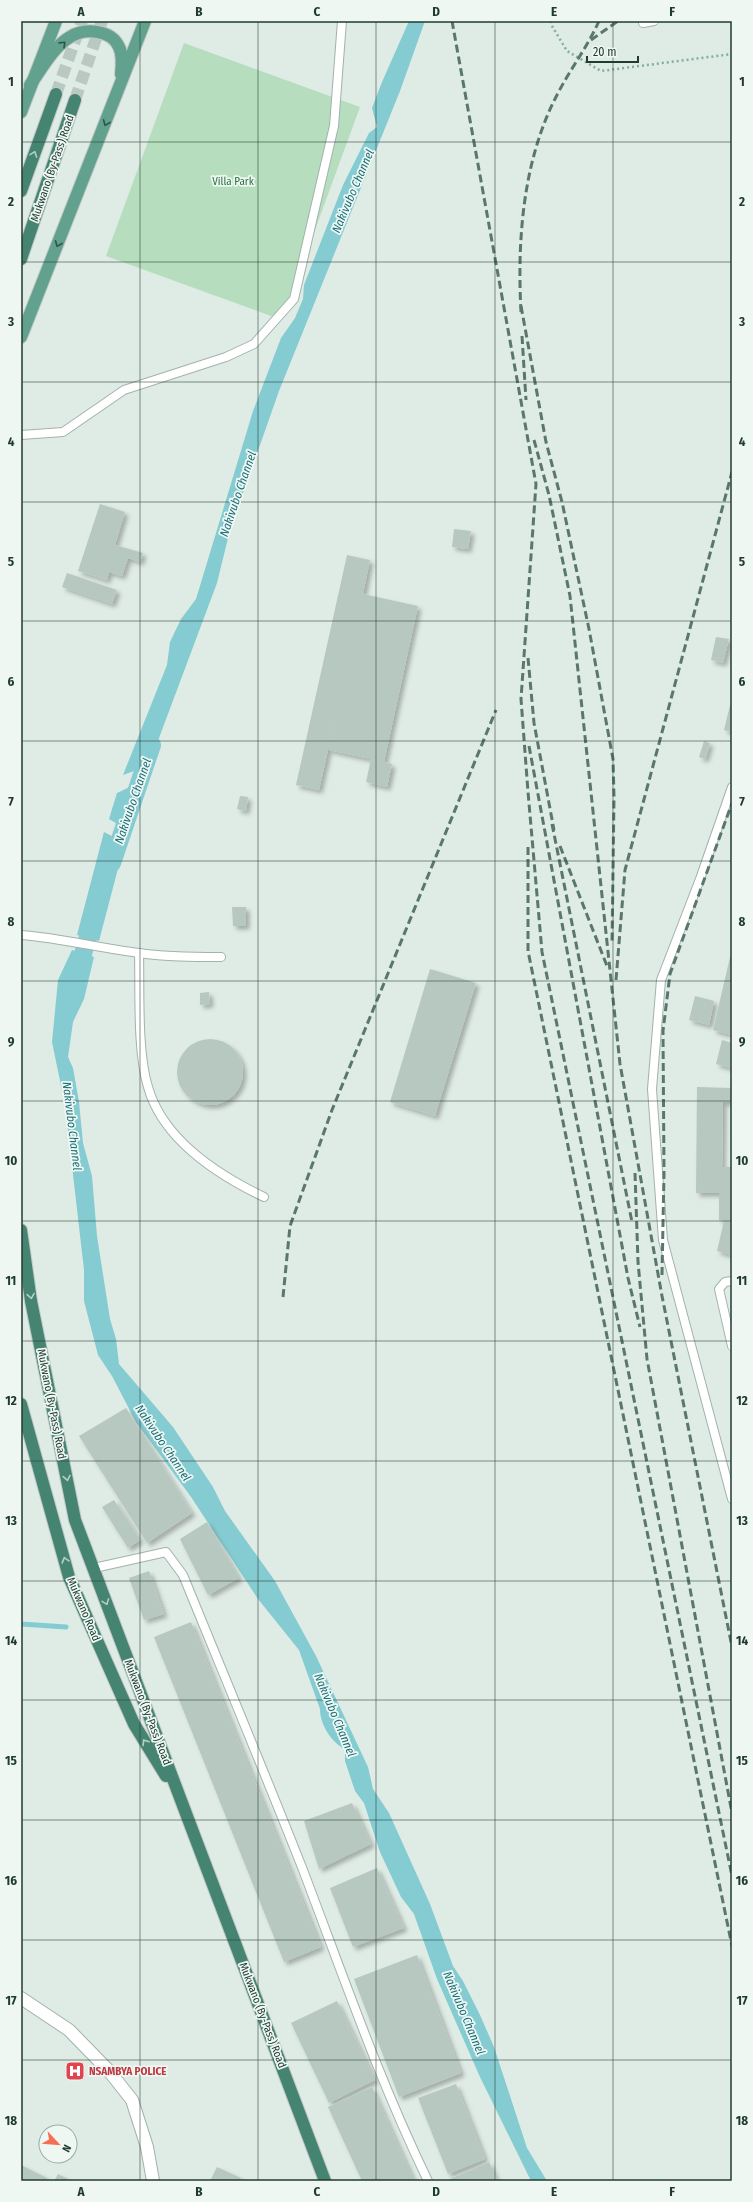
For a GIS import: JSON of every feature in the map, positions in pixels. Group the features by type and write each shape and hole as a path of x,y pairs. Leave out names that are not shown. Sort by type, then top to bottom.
{"highway":[{"path":"21,191 56,94"},
{"name":"Mukwano (By-Pass) Road","path":"21,259 75,100"},
{"name":"Mukwano (By-Pass) Road","path":"21,1230 31,1301 75,1520 325,2181"},
{"name":"Mukwano Road","path":"21,1404 70,1577 134,1724 181,1799"}],"main road":[{"path":"21,112 30,85 56,21"},
{"path":"21,337 145,21"},
{"path":"30,85 54,52 69,37 86,31 106,34 119,46 123,63 117,95"}],"street":[{"path":"21,1998 69,2030 109,2070 132,2100 147,2147 153,2181"}],"lane":[{"path":"21,435 62,432 124,390 226,357 254,344 294,300 334,126 342,21"},
{"path":"642,23 654,21"},
{"path":"732,787 661,980 652,1089 663,1240 732,1499"},
{"path":"21,936 48,937 104,948 179,958 221,957"},
{"path":"139,953 143,1060 148,1087 158,1113 185,1146 219,1173 264,1197"},
{"path":"732,1281 724,1282 719,1289 732,1346"},
{"path":"94,1568 166,1552 183,1575 302,1870 358,2020 410,2143 428,2181"}],"path":[{"path":"551,21 552,26 567,51 600,71 732,54"}],"green space":[{"name":"Villa Park","path":"184,43 360,107 282,320 106,256"}],"water":[{"path":"409,21 425,21 400,91 279,391 230,530 217,583 159,738 151,765 123,775 167,665 170,642 181,619 196,599 253,411 281,338 295,318 303,299 304,285 343,185 369,133 377,127 372,108"},
{"path":"147,779 131,832 109,819 117,793"},
{"path":"104,832 127,844 120,861 99,941 77,935"},
{"path":"72,950 94,957 84,999 73,1022 68,1057 73,1068 79,1102 83,1143 92,1176 97,1236 110,1319 116,1339 119,1364 173,1427 213,1487 225,1511 275,1581 316,1656 368,1767 373,1789 389,1813 430,1904 453,1966 463,1981 480,2015 494,2047 527,2148 547,2181 531,2181 480,2077 437,1979 414,1914 401,1897 380,1852 364,1803 355,1791 345,1761 345,1749 331,1738 324,1727 320,1709 299,1650 258,1599 191,1497 136,1422 112,1376 98,1355 84,1301 84,1270 65,1105 52,1042 58,980"}],"building":[{"path":"100,504 125,512 115,545 143,553 140,562 128,558 122,576 109,572 107,580 78,571"},
{"path":"454,529 471,531 468,549 452,547"},
{"path":"347,555 370,560 363,594 418,606 384,762 392,764 387,787 366,782 371,759 329,750 337,710 319,790 296,785"},
{"path":"67,573 117,590 112,604 62,587"},
{"path":"716,637 729,639 723,663 711,660"},
{"path":"732,701 732,732 724,730"},
{"path":"704,741 710,743 705,759 699,757"},
{"path":"240,796 248,797 246,811 237,809"},
{"path":"232,907 246,907 246,926 233,926"},
{"path":"732,953 732,1035 713,1030"},
{"path":"430,969 476,983 435,1116 390,1102"},
{"path":"209,992 210,1004 200,1005 200,993"},
{"path":"695,996 714,1001 709,1025 689,1020"},
{"path":"210,1039 223,1042 233,1049 240,1059 243,1072 240,1085 233,1095 223,1102 210,1105 197,1102 187,1095 180,1085 177,1072 180,1059 187,1049 197,1042"},
{"path":"722,1040 732,1043 732,1068 716,1064"},
{"path":"697,1087 732,1088 732,1102 723,1102 722,1167 732,1167 732,1255 717,1251 724,1221 719,1220 719,1193 696,1193"},
{"path":"126,1408 192,1513 147,1543 79,1436"},
{"path":"114,1500 140,1540 128,1548 102,1507"},
{"path":"207,1522 239,1578 208,1595 180,1539"},
{"path":"149,1571 164,1614 144,1620 129,1578"},
{"path":"191,1622 321,1947 284,1962 154,1637"},
{"path":"352,1803 371,1844 319,1869 304,1821"},
{"path":"377,1868 404,1928 353,1947 330,1888"},
{"path":"417,1955 461,2073 399,2097 354,1979"},
{"path":"337,2001 375,2080 329,2103 291,2023"},
{"path":"456,2084 485,2159 448,2174 418,2098"},
{"path":"372,2087 414,2181 362,2181 328,2107"},
{"path":"489,2162 497,2181 451,2181 450,2179"},
{"path":"21,2165 47,2178 46,2181 21,2181"},
{"path":"217,2167 241,2178 239,2181 210,2181"},
{"path":"58,2174 68,2179 67,2181 54,2181"}],"waterway":[{"name":"Nakivubo Channel","path":"112,863 152,745"},
{"name":"Nakivubo Channel","path":"76,977 95,914"},
{"path":"21,1624 66,1627"}],"tunnel":[{"path":"56,94 82,21"},
{"path":"75,100 102,21"}],"railway":[{"path":"452,21 536,484 521,699 542,952 732,1876"},
{"path":"521,312 520,256 522,228 530,172 537,145 546,118 558,93 599,21"},
{"path":"591,40 618,21"},
{"path":"521,306 546,442 562,502 589,629 613,759 614,797 612,944"},
{"path":"522,336 526,400"},
{"path":"534,440 549,495 570,596 620,1064 662,1296 732,1647"},
{"path":"616,980 625,870 732,472"},
{"path":"528,658 534,723 554,830"},
{"path":"283,1297 290,1226 332,1110 496,710"},
{"path":"529,746 628,1278 640,1327"},
{"path":"662,1275 664,1173 663,1031 670,974 732,803"},
{"path":"552,824 632,1222"},
{"path":"560,846 607,966"},
{"path":"528,847 528,951 732,1946"},
{"path":"635,1173 638,1262 647,1359 732,1813"}],"place":[{"name":"NSAMBYA POLICE","path":"75,2071"}]}
